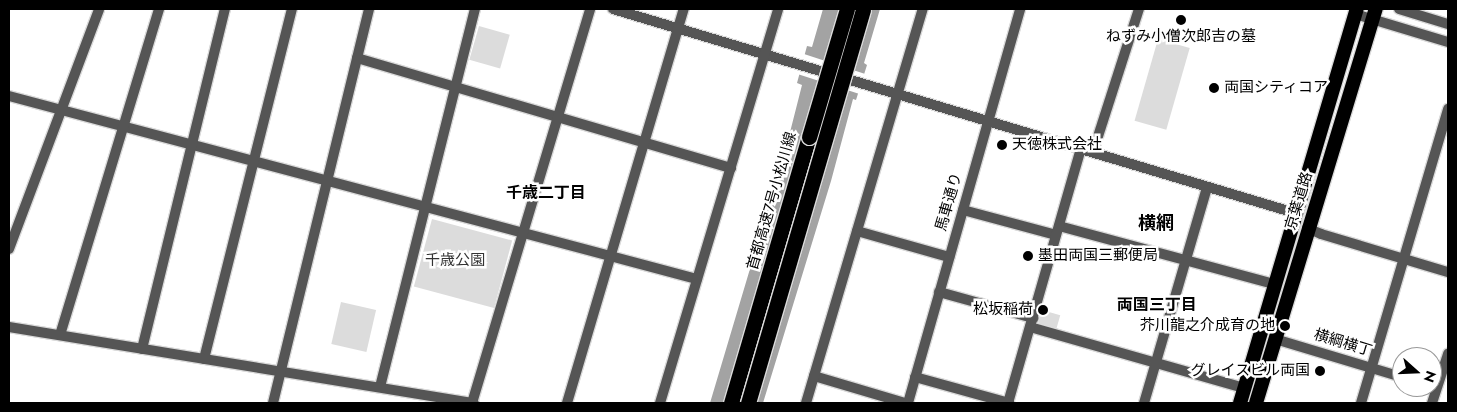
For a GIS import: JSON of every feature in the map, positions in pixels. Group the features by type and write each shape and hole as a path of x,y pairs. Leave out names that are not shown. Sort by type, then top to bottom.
{"highway":[{"name":"首都高速7号小松川線","path":"731,403 847,9"},
{"path":"748,403 863,9"},
{"name":"京葉道路","path":"1240,403 1356,12"},
{"name":"京葉道路","path":"1256,403 1374,14"}],"street":[{"path":"9,249 99,9"},
{"path":"60,335 159,9"},
{"path":"142,349 225,9"},
{"path":"204,359 292,9"},
{"path":"273,403 369,9"},
{"path":"380,387 475,9"},
{"path":"9,327 473,403 590,9"},
{"path":"613,9 1295,213"},
{"path":"567,403 684,9"},
{"path":"660,403 778,9"},
{"path":"806,403 923,9"},
{"name":"馬車通り","path":"906,403 1020,9"},
{"path":"1093,152 1139,9"},
{"path":"1398,9 1448,24"},
{"path":"1356,12 1374,14 1448,42"},
{"path":"357,58 731,168"},
{"path":"9,96 698,279"},
{"path":"1361,403 1448,108"},
{"path":"915,377 1008,403 1081,149"},
{"path":"1144,403 1207,187"},
{"path":"962,210 1186,260 1274,284"},
{"path":"1308,228 1321,234 1448,272"},
{"path":"857,231 949,257"},
{"path":"939,292 1156,363 1244,388"},
{"name":"横綱横丁","path":"1275,339 1392,374"},
{"path":"1442,368 1448,354"},
{"path":"814,376 906,403"}],"green space":[{"path":"479,26 510,35 500,68 469,60"},
{"path":"1158,39 1190,48 1166,130 1135,121"},
{"name":"千歳公園","path":"432,219 512,240 494,308 414,287"},
{"path":"341,302 376,310 366,352 331,344"},
{"path":"1042,310 1060,315 1056,332 1037,326"}],"shaded area":[{"path":"823,9 880,9 864,63 867,65 856,100 853,99 831,181 763,403 710,403 786,148 802,85 797,83 807,46 812,47"}],"pier":[{"path":"804,54 867,74 860,94 798,74"}],"place":[{"name":"ねずみ小僧次郎吉の墓","path":"1181,20"},
{"name":"両国シティコア","path":"1214,88"},
{"name":"天徳株式会社","path":"1002,145"},
{"name":"墨田両国三郵便局","path":"1028,256"},
{"name":"松坂稲荷","path":"1043,310"},
{"name":"芥川龍之介成育の地","path":"1285,326"},
{"name":"グレイスビル両国","path":"1320,371"}],"district":[{"name":"千歳二丁目","path":"546,193"},
{"name":"横網","path":"1156,223"},
{"name":"両国三丁目","path":"1157,305"}]}
